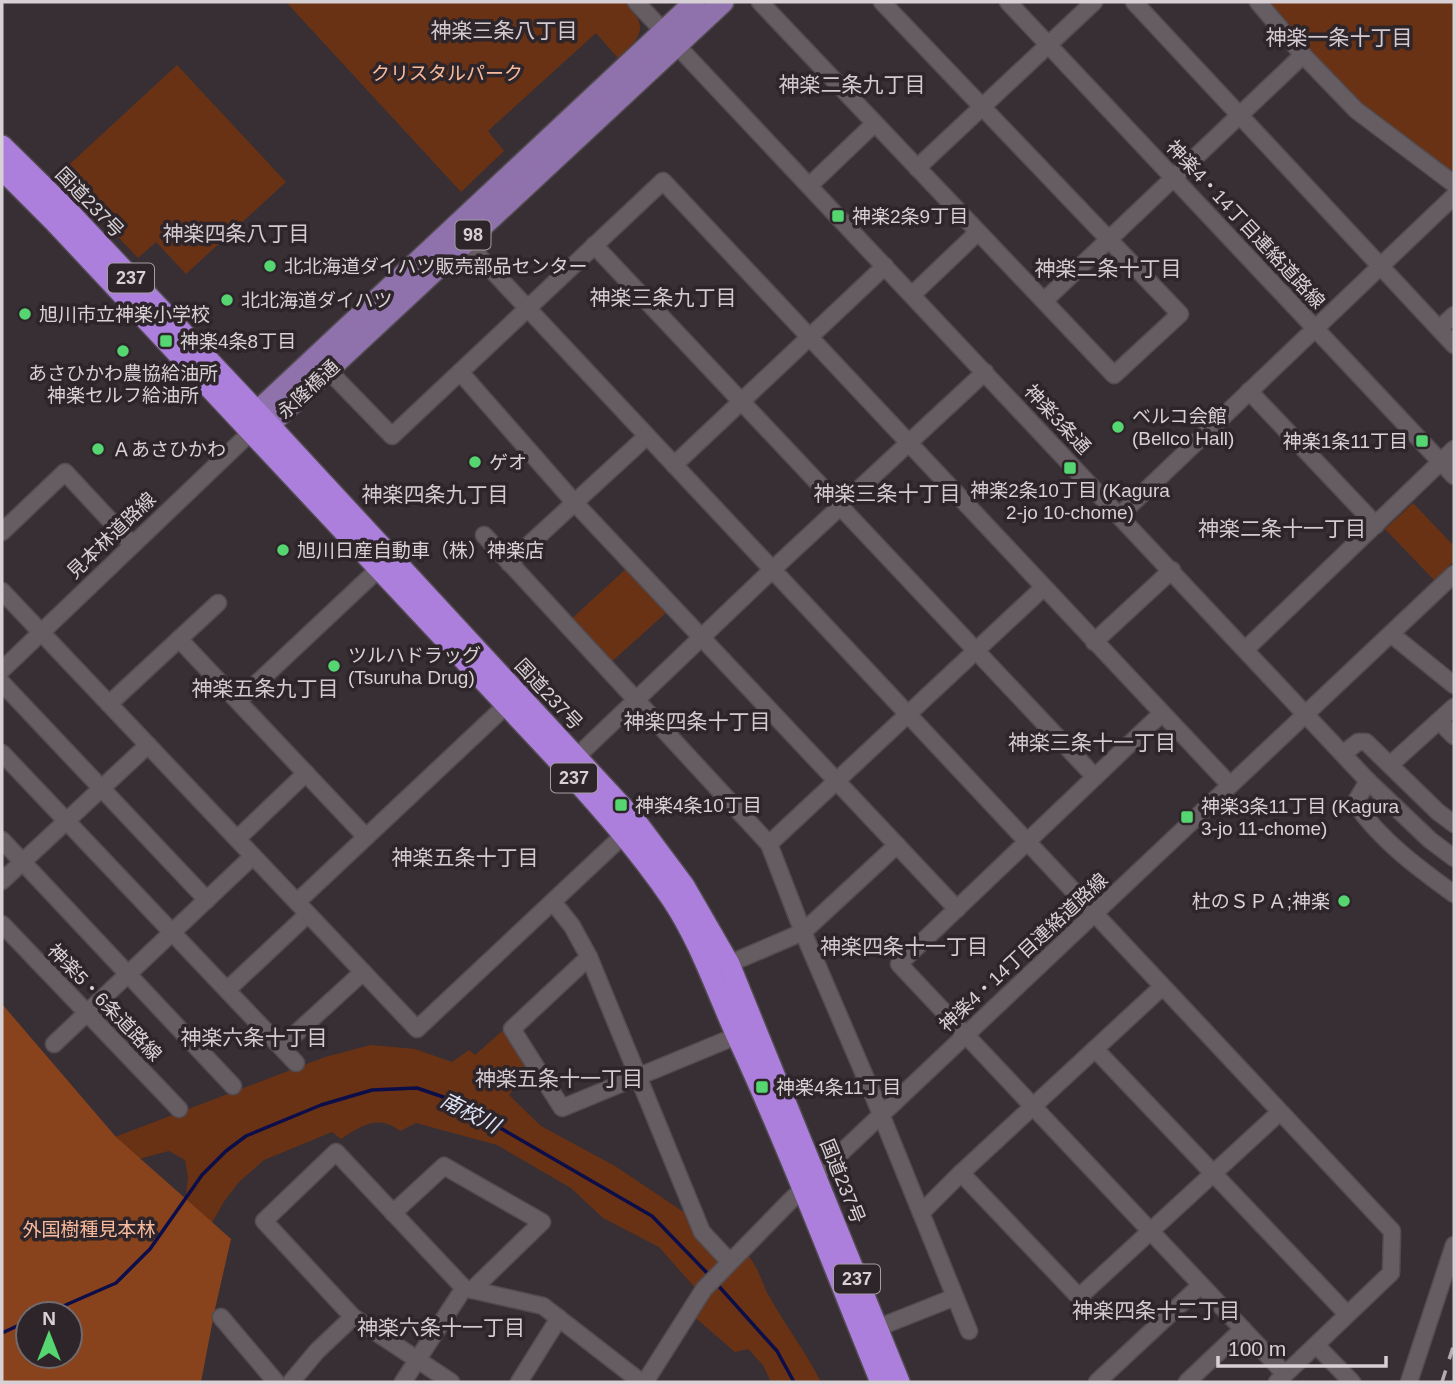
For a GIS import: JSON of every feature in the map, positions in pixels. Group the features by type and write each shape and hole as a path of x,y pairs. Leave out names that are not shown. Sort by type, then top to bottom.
{"highway":[{"name":"国道237号","path":"2,146 68,211 385,563 631,829 673,900 720,968 746,1032 762,1087 810,1181 869,1331 881,1382"},
{"name":"国道237号","path":"2,169 259,423"},
{"name":"国道237号","path":"869,1331 899,1382"}],"main road":[{"name":"永隆橋通","path":"670,38 695,2"},
{"name":"永隆橋通","path":"259,423 670,38 723,2"}],"street":[{"name":"神楽3条通","path":"636,2 1307,713 1368,781 1422,833 1454,858"},
{"path":"760,2 1114,375 1180,314 882,2"},
{"name":"神楽4・14丁目連絡道路線","path":"1008,2 1454,476"},
{"path":"917,168 1094,2"},
{"path":"1134,2 1454,345"},
{"path":"1258,2 1303,55 1356,110 1454,184"},
{"path":"1044,301 1303,55"},
{"path":"809,186 874,124"},
{"path":"322,363 392,436 663,181 1230,786"},
{"path":"1120,515 1454,196"},
{"path":"912,295 978,232"},
{"path":"459,235 1026,842 1392,1231 1391,1273 1281,1378 1243,1329 899,964 1026,842 1161,714"},
{"path":"594,245 1095,777"},
{"path":"674,465 884,266"},
{"path":"1440,328 1454,315"},
{"path":"460,372 574,502 957,909"},
{"path":"571,763 701,637 985,372"},
{"path":"1249,391 1376,525"},
{"name":"見本林道路線","path":"2,670 259,423"},
{"path":"509,563 647,436"},
{"path":"1246,649 1454,449"},
{"path":"2,531 65,472 132,544"},
{"path":"484,536 769,844 969,1331"},
{"path":"238,701 385,563"},
{"path":"1094,642 1172,570"},
{"name":"神楽4・14丁目連絡道路線","path":"643,1382 712,1280 729,1261 810,1181 1454,573"},
{"path":"769,844 1043,588"},
{"path":"2,591 417,1029 631,829"},
{"path":"109,705 218,603"},
{"path":"1391,634 1454,685"},
{"path":"179,639 366,837"},
{"path":"2,683 207,900"},
{"path":"227,990 366,837 512,699"},
{"path":"1391,764 1454,707"},
{"path":"1439,721 1454,736"},
{"path":"1344,753 1358,742 1366,742 1438,812 1454,824"},
{"path":"2,881 148,745"},
{"path":"2,753 296,1063"},
{"path":"237,839 306,773"},
{"path":"1368,781 1355,803 1365,818 1418,868 1454,894"},
{"path":"2,840 233,1086"},
{"path":"720,968 803,932 897,845"},
{"path":"54,1045 253,856"},
{"path":"553,902 572,926 589,957 702,1232 729,1261"},
{"name":"神楽5・6条道路線","path":"2,924 178,1109"},
{"path":"589,957 512,1029 562,1108 746,1032"},
{"path":"281,1047 363,972"},
{"path":"921,1213 1162,987"},
{"path":"1096,1049 1346,1314"},
{"path":"961,1173 1079,1297 1280,1112"},
{"path":"451,1382 353,1317 264,1221 336,1153 468,1289 542,1306 643,1382"},
{"path":"393,1213 444,1166 542,1223 468,1289 403,1382"},
{"path":"1409,1382 1454,1245"},
{"path":"1097,1382 1201,1284"},
{"path":"869,1331 955,1297"},
{"path":"221,1317 276,1382"},
{"path":"291,1382 317,1351 353,1317"},
{"path":"519,1382 559,1318"},
{"path":"1187,1382 1243,1329"},
{"path":"1316,1345 1352,1382"}],"green space":[{"name":"クリスタルパーク","path":"286,2 626,2 638,19 640,32 633,44 618,58 596,33 488,131 504,151 461,192"},
{"path":"1263,2 1454,2 1454,175 1359,105"},
{"path":"177,65 286,182 186,274 156,242 138,258 59,174"},
{"path":"1413,503 1454,546 1454,561 1434,580 1385,529"},
{"path":"627,568 667,612 609,664 569,621"},
{"name":"外国樹種見本林","path":"2,1004 116,1137 231,1239 201,1382 2,1382"},
{"path":"509,1025 528,1069 509,1095 541,1126 615,1166 688,1215 721,1260 697,1290 659,1247 603,1218 571,1188 497,1145 416,1123 400,1131 384,1123 370,1124 341,1139 332,1132 264,1160 238,1183 223,1203 199,1246 84,1307 84,1302 184,1213 188,1177 185,1160 169,1151 131,1161 2,1180 325,1057 371,1045 415,1049 452,1062 469,1050 475,1055"},
{"path":"745,1252 821,1382 771,1382 763,1365 748,1349 735,1352 691,1314"}],"waterway":[{"name":"南校川","path":"77,1300 116,1283 150,1249 202,1175 246,1136 321,1105 372,1090 417,1088 452,1100 652,1216 711,1277"},
{"name":"南校川","path":"716,1283 777,1351 794,1382"},
{"name":"南校川","path":"2,1333 14,1327"}],"railway":[{"path":"1442,1382 1454,1344"}],"place":[{"name":"神楽2条9丁目","path":"838,216"},
{"name":"北北海道ダイハツ販売部品センター","path":"270,266"},
{"name":"北北海道ダイハツ","path":"227,300"},
{"name":"旭川市立神楽小学校","path":"25,314"},
{"name":"神楽4条8丁目","path":"166,341"},
{"name":"あさひかわ農協給油所 神楽セルフ給油所","path":"123,351"},
{"name":"ベルコ会館 (Bellco Hall)","path":"1118,427"},
{"name":"神楽1条11丁目","path":"1422,441"},
{"name":"Ａあさひかわ","path":"98,449"},
{"name":"ゲオ","path":"475,462"},
{"name":"神楽2条10丁目 (Kagura 2-jo 10-chome)","path":"1070,468"},
{"name":"旭川日産自動車（株）神楽店","path":"283,550"},
{"name":"ツルハドラッグ (Tsuruha Drug)","path":"334,666"},
{"name":"神楽4条10丁目","path":"621,805"},
{"name":"神楽3条11丁目 (Kagura 3-jo 11-chome)","path":"1187,817"},
{"name":"杜のＳＰＡ;神楽","path":"1344,901"},
{"name":"神楽4条11丁目","path":"762,1087"}],"district":[{"name":"神楽三条八丁目","path":"504,31"},
{"name":"神楽一条十丁目","path":"1339,38"},
{"name":"神楽二条九丁目","path":"852,85"},
{"name":"神楽四条八丁目","path":"236,234"},
{"name":"神楽二条十丁目","path":"1108,269"},
{"name":"神楽三条九丁目","path":"663,298"},
{"name":"神楽三条十丁目","path":"887,494"},
{"name":"神楽四条九丁目","path":"435,495"},
{"name":"神楽二条十一丁目","path":"1282,529"},
{"name":"神楽五条九丁目","path":"265,689"},
{"name":"神楽四条十丁目","path":"697,722"},
{"name":"神楽三条十一丁目","path":"1092,743"},
{"name":"神楽五条十丁目","path":"465,858"},
{"name":"神楽四条十一丁目","path":"904,947"},
{"name":"神楽六条十丁目","path":"254,1038"},
{"name":"神楽五条十一丁目","path":"559,1079"},
{"name":"神楽四条十二丁目","path":"1156,1311"},
{"name":"神楽六条十一丁目","path":"441,1328"}]}
